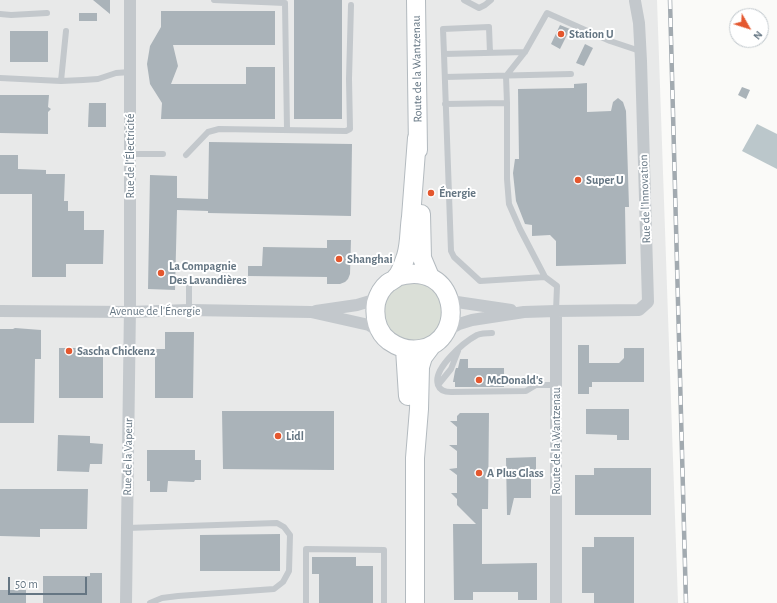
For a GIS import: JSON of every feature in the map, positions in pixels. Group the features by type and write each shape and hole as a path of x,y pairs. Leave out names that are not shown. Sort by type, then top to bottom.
{"main road":[{"name":"Route de la Wantzenau","path":"416,0 417,138 420,176 422,258 430,277"},
{"name":"Route de la Wantzenau","path":"396,277 408,250 417,138"},
{"path":"415,603 415,458 419,409 420,367 423,357 432,345 440,339 450,323 451,305 444,289 438,282 430,277 419,274 407,274 396,277 381,290 377,299 375,310 376,322 381,332 387,340 396,346 405,349 414,350 432,345"},
{"path":"405,349 408,380 408,410 415,458"}],"street":[{"name":"Rue de l'Électricité","path":"130,0 130,312"},
{"name":"Rue de l'Innovation","path":"556,311 639,310 648,302 639,23 636,0"},
{"path":"448,297 457,302 472,305 524,312"},
{"name":"Avenue de l'Énergie","path":"0,311 130,312 189,310 311,312 357,305 377,299"},
{"path":"446,331 459,324 472,320 524,312 556,311"},
{"name":"Route de la Wantzenau","path":"556,311 556,603"},
{"name":"Rue de la Vapeur","path":"126,603 130,312"},
{"name":"Avenue de l'Énergie","path":"311,312 368,325 381,332"}],"lane":[{"path":"214,0 286,3 287,129"},
{"path":"464,0 479,8 491,0"},
{"path":"186,155 208,132 219,129 350,129 350,5"},
{"path":"0,14 11,15 47,13"},
{"path":"556,311 557,286 544,277 520,229 510,204 507,178 506,76 525,52 547,13 610,41 640,51"},
{"path":"490,53 489,27 443,30 450,251 454,257 480,281 544,277"},
{"path":"61,81 66,31"},
{"path":"444,54 525,52"},
{"path":"0,78 61,81 98,79 116,73 130,72"},
{"path":"445,77 571,74"},
{"path":"445,104 507,103"},
{"path":"130,154 163,154"},
{"path":"189,286 189,310"},
{"path":"492,333 478,334 459,349 451,369 438,385 442,390 451,392 526,391 536,385 556,385"},
{"path":"127,528 277,523 284,527 290,535 289,571 283,582 274,589 178,596 162,598 150,603"},
{"path":"306,603 306,549 384,550 384,603"}],"shaded area":[{"path":"0,0 657,0 678,603 0,603"},
{"path":"757,124 777,134 777,169 742,151"},
{"path":"407,282 423,283 437,292 444,307 440,331 411,346 385,328 383,304 392,290"}],"building":[{"path":"93,0 110,0 110,14"},
{"path":"294,0 342,0 342,119 294,119"},
{"path":"161,11 275,11 275,45 173,45 178,66 171,84 246,84 246,67 275,67 275,119 161,119 162,103 150,84 147,64 150,46 161,27"},
{"path":"79,13 97,13 97,21 79,21"},
{"path":"560,25 570,29 560,49 551,44"},
{"path":"10,31 48,31 48,62 10,62"},
{"path":"585,44 593,48 584,66 576,63"},
{"name":"Super U","path":"587,83 587,112 611,111 613,102 618,98 623,102 626,111 629,207 625,207 626,264 556,266 556,241 550,235 532,236 532,225 525,224 516,201 513,173 515,159 519,159 518,89 574,88 574,84"},
{"path":"742,87 750,90 746,99 738,95"},
{"path":"0,95 49,95 48,107 51,109 48,112 48,134 0,133"},
{"path":"89,103 106,103 106,127 88,127"},
{"path":"209,142 352,144 351,216 208,213 208,211 177,210 175,290 148,289 150,175 177,176 177,198 208,199"},
{"path":"0,155 18,155 18,169 46,170 46,174 65,174 64,201 68,201 68,211 84,211 84,230 104,230 103,264 66,264 66,277 32,277 32,194 0,194"},
{"path":"327,240 351,240 350,274 345,282 340,284 327,284 327,277 248,276 248,266 262,266 263,247 327,248"},
{"path":"15,328 41,330 41,359 35,359 34,423 0,423 0,329"},
{"path":"165,332 194,332 193,398 155,398 155,349 165,349"},
{"path":"578,345 589,345 589,363 619,363 624,358 624,348 644,348 644,382 592,382 592,387 589,387 589,394 578,394"},
{"path":"59,348 88,348 88,357 103,357 103,398 59,398"},
{"name":"McDonald's","path":"460,359 468,359 468,368 504,368 504,387 455,387 455,382 453,382 455,371 456,368 458,368"},
{"path":"586,409 629,409 629,440 617,440 617,435 586,434"},
{"path":"222,411 334,411 334,470 223,469"},
{"path":"460,413 489,413 488,509 482,509 482,564 537,563 537,600 518,600 518,592 473,592 473,600 454,600 453,524 476,524 457,505 457,499 451,493 457,493 457,475 449,469 457,468 457,451 449,445 457,445 457,427 450,421 457,421 457,416"},
{"path":"58,435 90,436 90,443 103,444 102,464 90,464 89,472 57,471"},
{"path":"147,450 195,450 195,460 201,460 201,480 195,480 194,482 168,481 167,492 150,492 150,481 147,481"},
{"path":"536,457 536,473 531,473 531,498 514,498 510,515 507,515 506,458"},
{"path":"594,468 651,468 651,515 575,515 575,475 594,475"},
{"path":"0,489 88,489 87,529 40,529 40,537 0,536"},
{"path":"280,534 280,571 200,571 200,535"},
{"path":"594,537 634,537 634,603 594,603 594,593 582,593 582,547 594,547"},
{"path":"312,557 356,557 356,566 373,566 373,603 319,603 319,574 312,574"},
{"path":"90,573 102,573 102,603 43,603 43,576 90,576"},
{"path":"0,590 26,590 26,603 0,603"}],"railway":[{"path":"670,0 686,603"}],"place":[{"name":"Station U","path":"561,34"},
{"name":"Super U","path":"578,180"},
{"name":"Énergie","path":"431,193"},
{"name":"Shanghai","path":"339,259"},
{"name":"La Compagnie Des Lavandières","path":"161,273"},
{"name":"Sascha Chicken2","path":"69,351"},
{"name":"McDonald's","path":"479,380"},
{"name":"Lidl","path":"278,436"},
{"name":"A Plus Glass","path":"479,473"}]}
